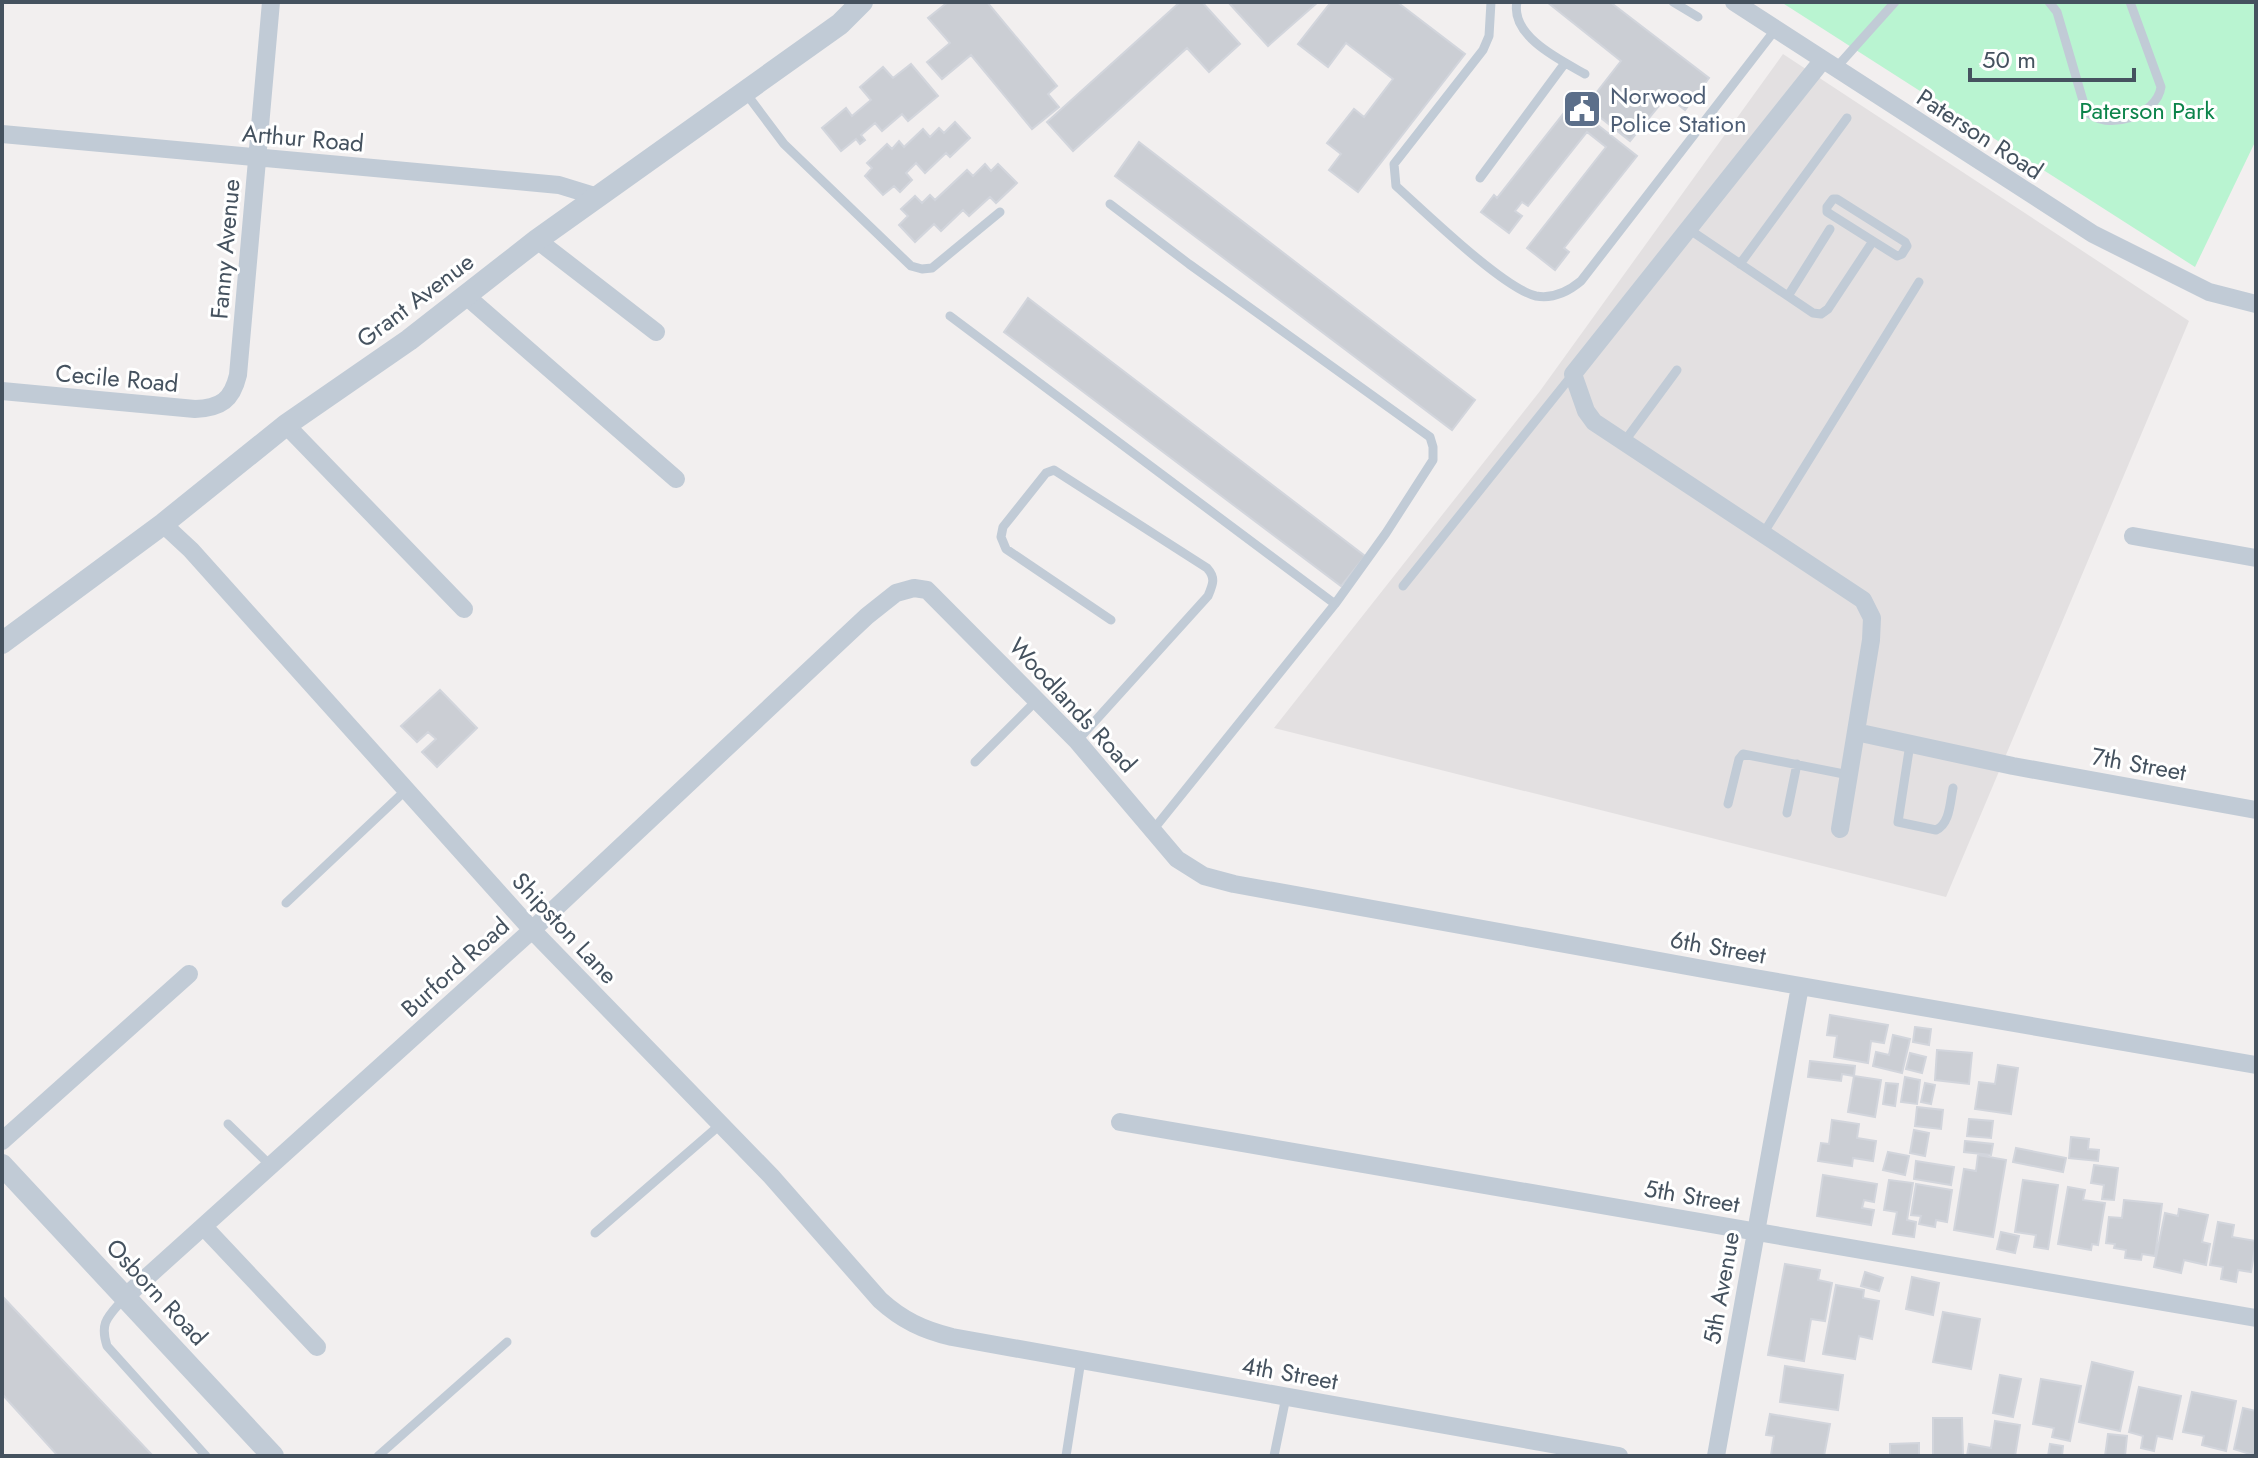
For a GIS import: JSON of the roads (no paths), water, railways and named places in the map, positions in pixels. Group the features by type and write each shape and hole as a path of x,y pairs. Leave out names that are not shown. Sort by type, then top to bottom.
{"street":[{"name":"Fanny Avenue","path":"226,402 234,391 238,375 271,2"},
{"name":"Grant Avenue","path":"2,643 163,524 286,425 409,340 537,240 840,24 862,2"},
{"name":"Paterson Road","path":"1734,2 2093,234 2209,292 2256,304"},
{"path":"1829,65 1687,228 1573,374 1586,411 1594,422 1863,600 1872,618 1871,640 1840,829"},
{"name":"Arthur Road","path":"2,134 559,185 598,197"},
{"path":"537,240 656,332"},
{"path":"465,295 676,479"},
{"name":"Cecile Road","path":"2,391 195,409 213,408 226,402"},
{"path":"286,425 464,609"},
{"name":"Shipston Lane","path":"163,524 191,550 532,930 721,1124 898,1317 922,1329 952,1337"},
{"path":"2133,536 2256,558"},
{"name":"Burford Road","path":"126,1296 532,930 886,599 903,590 927,590"},
{"name":"Woodlands Road","path":"927,590 1077,741 1177,859"},
{"name":"7th Street","path":"1856,732 2013,766 2256,810"},
{"name":"6th Street","path":"1177,859 1204,876 1234,884 2256,1065"},
{"path":"2,1141 189,974"},
{"name":"5th Avenue","path":"1716,1456 1800,986"},
{"name":"5th Street","path":"1120,1122 2256,1318"},
{"name":"Osborn Road","path":"2,1165 273,1456"},
{"path":"204,1227 317,1347"},
{"name":"4th Street","path":"952,1337 1619,1456"}],"lane":[{"path":"1491,2 1489,36 1483,50 1394,164 1393,175 1396,186 1474,254 1519,288 1538,296 1569,291 1581,281 1775,30"},
{"path":"1517,2 1517,20 1525,33 1585,74"},
{"path":"1673,2 1698,17"},
{"path":"1829,65 1895,2"},
{"path":"2049,2 2057,12 2086,111 2093,119 2116,121 2151,107 2160,97 2161,87 2130,2"},
{"path":"1480,178 1565,63"},
{"path":"745,92 784,144 911,266 932,268 1000,212"},
{"path":"1740,264 1847,118"},
{"path":"1833,199 1907,246 1897,256 1873,241 1827,212 1833,199"},
{"path":"1110,204 1430,437 1433,447 1433,460 1335,604 1153,830"},
{"path":"1687,228 1813,313 1821,314 1828,309 1873,241"},
{"path":"1788,296 1830,229"},
{"path":"1763,534 1919,282"},
{"path":"950,316 1335,604"},
{"path":"1624,442 1677,370"},
{"path":"1403,586 1573,374"},
{"path":"1077,741 1208,596 1214,582 1213,574 1195,559 1054,470 1046,473 1003,527 1001,537 1006,549 1111,620"},
{"path":"975,762 1037,700"},
{"path":"1910,744 1898,822 1936,830 1942,828 1953,788"},
{"path":"1728,804 1743,754 1849,775"},
{"path":"1787,813 1797,764"},
{"path":"286,903 406,790"},
{"path":"228,1124 271,1166"},
{"path":"595,1233 721,1124"},
{"path":"126,1296 103,1327 107,1346 206,1456"},
{"path":"378,1456 507,1342"},
{"path":"1066,1456 1081,1360"},
{"path":"1274,1456 1286,1397"}],"place":[{"name":"Norwood Police Station","path":"1582,109"}],"park label":[{"name":"Paterson Park","path":"2147,110"}]}
